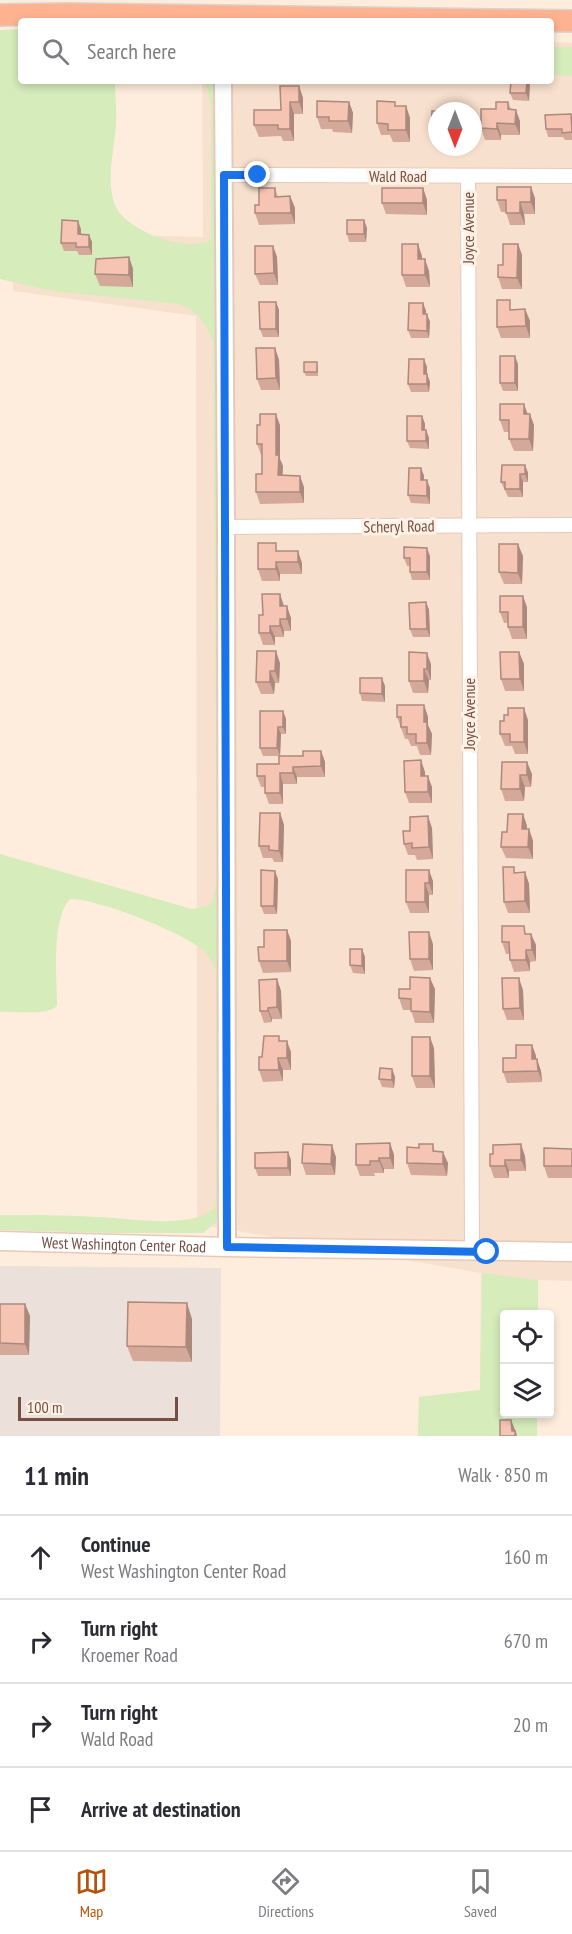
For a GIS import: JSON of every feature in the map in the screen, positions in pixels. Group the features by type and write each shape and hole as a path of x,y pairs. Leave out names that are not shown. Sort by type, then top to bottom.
{"highway":[{"path":"0,15 224,12 456,18"},
{"path":"554,21 572,21"}],"main road":[{"name":"West Washington Center Road","path":"0,1241 472,1252 572,1252"}],"street":[{"path":"223,84 227,1247"},
{"name":"Wald Road","path":"224,175 572,176"},
{"name":"Joyce Avenue","path":"468,176 472,1252"},
{"name":"Scheryl Road","path":"226,527 572,525"}],"shaded area":[{"path":"554,42 572,43 572,1281 538,1280 538,1310 500,1310 500,1418 537,1418 537,1436 418,1436 419,1397 480,1390 481,1273 197,1224 196,316 13,291 10,232 203,237 202,84 554,84"},
{"path":"0,1266 221,1268 220,1436 0,1436"}],"green space":[{"path":"18,29 18,84 115,84 116,118 111,166 113,199 123,217 132,224 171,242 185,244 208,242 211,237 211,111 208,90 204,84 217,84 221,1214 215,1223 203,1233 0,1230 0,1215 175,1221 204,1215 215,1208 216,971 204,951 179,935 119,910 70,899 60,920 56,950 57,1006 38,1012 0,1012 0,854 192,909 208,906 212,902 217,881 213,343 201,319 191,310 179,304 53,291 0,279 0,30"},
{"path":"554,47 572,47 572,76 554,75"},
{"path":"482,1273 538,1280 538,1310 500,1310 500,1418 537,1418 537,1436 418,1436 419,1397 480,1390"}],"building":[{"path":"511,84 527,84 526,93 510,93"},
{"path":"280,86 299,86 299,102 290,102 290,129 278,129 278,125 254,125 254,110 281,110"},
{"path":"317,101 349,102 348,121 329,121 329,117 317,117"},
{"path":"377,101 395,102 395,106 406,106 406,130 388,130 388,124 377,123"},
{"path":"496,102 508,102 508,109 516,110 515,124 497,123 497,129 482,128 482,109 496,109"},
{"path":"571,114 572,132 562,133 562,129 546,129 545,115"},
{"path":"497,187 531,187 531,202 520,202 520,213 506,213 506,200 497,200"},
{"path":"259,188 275,188 275,197 290,196 291,213 255,213 255,205 259,205"},
{"path":"382,188 423,188 423,203 382,203"},
{"path":"62,220 78,221 78,234 89,235 89,247 76,247 76,243 61,243"},
{"path":"347,220 364,220 364,234 347,234"},
{"path":"402,244 418,244 418,259 425,259 425,275 402,275"},
{"path":"503,244 518,244 517,278 498,277 498,265 503,265"},
{"path":"255,246 273,246 274,273 255,274"},
{"path":"129,257 129,275 95,274 96,259"},
{"path":"497,300 510,300 510,310 525,309 526,326 497,327"},
{"path":"259,302 276,302 276,329 260,329"},
{"path":"409,303 423,303 423,314 427,314 427,331 408,330"},
{"path":"256,348 275,348 276,378 257,379"},
{"path":"500,356 515,356 515,383 500,383"},
{"path":"409,359 424,359 427,384 408,384"},
{"path":"304,362 317,362 317,372 304,372"},
{"path":"500,404 524,404 524,414 530,414 529,439 509,439 509,420 500,420"},
{"path":"260,414 276,414 278,475 300,476 300,492 256,492 256,474 262,474 262,444 257,444 257,425 260,425"},
{"path":"407,416 422,416 422,430 426,430 426,441 407,441"},
{"path":"502,465 525,465 525,474 520,474 520,489 505,489 505,482 501,482"},
{"path":"409,468 421,468 421,480 427,480 427,496 408,495"},
{"path":"258,543 276,543 276,551 298,551 298,562 276,562 276,569 258,569"},
{"path":"499,544 518,544 518,573 499,572"},
{"path":"404,547 427,548 427,572 410,572 410,558 404,558"},
{"path":"262,594 280,594 280,606 287,606 287,619 280,619 280,626 270,626 270,633 259,633 259,615 263,615"},
{"path":"500,596 523,596 523,627 508,627 508,612 500,612"},
{"path":"426,602 427,629 410,629 409,603"},
{"path":"257,651 276,651 275,671 270,671 270,682 256,682"},
{"path":"409,652 427,653 424,681 409,681"},
{"path":"500,652 519,652 520,679 501,679"},
{"path":"360,678 382,678 382,694 360,693"},
{"path":"397,705 424,705 427,743 416,743 416,734 407,734 407,727 401,727 401,717 397,717"},
{"path":"508,708 524,708 524,742 510,742 510,734 500,734 500,721 504,721 504,715 508,715"},
{"path":"260,711 283,711 283,727 278,727 277,748 260,748"},
{"path":"303,751 321,751 321,766 293,767 293,773 280,773 280,793 265,793 265,776 257,776 257,764 279,764 279,756 303,756"},
{"path":"421,760 421,776 428,776 428,792 405,792 404,761"},
{"path":"502,762 527,762 527,775 520,775 520,789 501,789"},
{"path":"260,813 280,813 279,851 269,850 269,846 259,846"},
{"path":"508,814 523,814 522,829 529,829 528,847 501,847 502,832 507,832"},
{"path":"428,816 429,847 412,848 412,843 404,844 403,831 410,831 410,817"},
{"path":"503,867 514,867 514,873 525,872 525,901 504,902"},
{"path":"261,870 275,871 274,906 261,906"},
{"path":"406,870 429,870 429,883 425,883 425,902 406,902"},
{"path":"502,926 524,926 525,934 531,934 532,950 526,950 526,960 510,960 509,942 502,942"},
{"path":"264,930 287,930 287,961 259,961 258,947 264,947"},
{"path":"409,932 429,932 429,959 410,959"},
{"path":"350,949 362,949 362,966 350,965"},
{"path":"410,977 430,978 430,1012 411,1011 411,999 399,998 399,989 410,989"},
{"path":"502,978 519,978 520,1008 503,1009"},
{"path":"277,979 277,1007 268,1008 268,1011 260,1011 259,980"},
{"path":"264,1036 279,1036 279,1041 287,1041 287,1058 278,1058 279,1070 259,1070 259,1057 262,1057"},
{"path":"412,1037 430,1037 430,1076 412,1076"},
{"path":"516,1045 532,1045 532,1059 537,1059 538,1071 503,1072 503,1058 516,1058"},
{"path":"380,1068 392,1069 392,1080 379,1079"},
{"path":"390,1143 390,1158 370,1161 370,1165 356,1165 356,1144"},
{"path":"303,1144 332,1145 331,1164 302,1163"},
{"path":"419,1144 433,1144 433,1151 443,1152 443,1164 407,1163 407,1147 419,1148"},
{"path":"521,1144 521,1160 505,1160 505,1166 490,1166 493,1145"},
{"path":"544,1148 572,1149 572,1166 544,1166"},
{"path":"288,1152 288,1168 255,1168 255,1153"},
{"path":"128,1302 187,1303 186,1347 127,1346"},
{"path":"0,1304 25,1304 25,1344 0,1343"},
{"path":"500,1420 511,1420 515,1436 500,1436"}],"route":[{"path":"258,175 224,175 227,1247 487,1252"}]}
